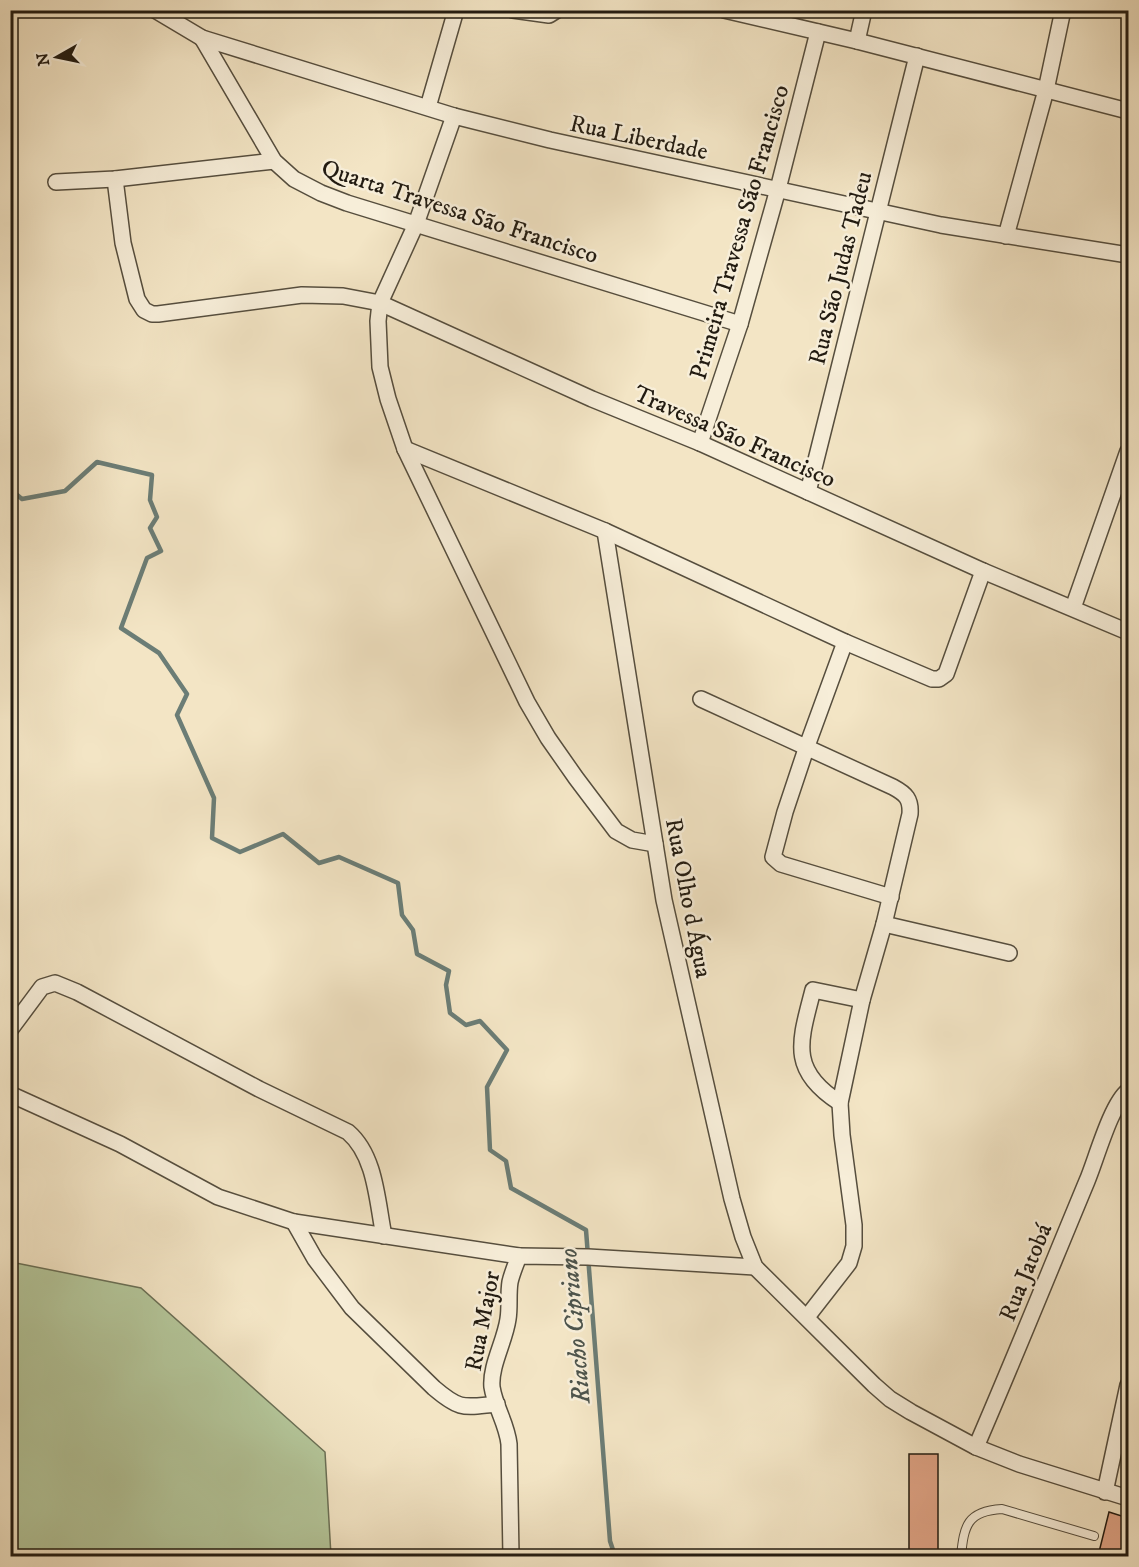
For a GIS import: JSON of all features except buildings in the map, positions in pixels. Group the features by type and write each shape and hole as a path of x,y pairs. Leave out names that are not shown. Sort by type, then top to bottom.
{"street":[{"name":"Rua Liberdade","path":"155,10 202,38 454,116 550,140 878,211 1006,236 1128,255"},
{"path":"428,107 456,10"},
{"path":"513,10 549,15 557,10"},
{"path":"724,10 857,41 1128,111"},
{"path":"857,41 864,10"},
{"path":"1006,236 1046,90 1063,10"},
{"name":"Primeira Travessa São Francisco","path":"700,443 740,324 778,189 818,32"},
{"name":"Quarta Travessa São Francisco","path":"202,38 274,161 294,179 321,194 740,324"},
{"name":"Rua São Judas Tadeu","path":"808,492 917,56"},
{"path":"454,116 416,224 380,303 378,321 380,367 388,399 405,449 523,693 548,738 616,831 632,840 655,844"},
{"path":"56,182 115,179 274,161"},
{"name":"Travessa São Francisco","path":"115,179 129,272 140,306 149,313 158,314 322,294 380,303 592,399 700,443 983,571 1128,632"},
{"path":"405,449 605,531 922,676 939,679 946,674 983,571"},
{"path":"1074,608 1128,451"},
{"name":"Rua Olho d Água","path":"605,531 674,951 720,1149 743,1237 755,1268"},
{"path":"845,642 807,746 774,851 775,859 781,864 891,897"},
{"path":"700,699 807,746 893,787 908,798 910,814 891,897 862,1000 843,1080 840,1103 854,1225 854,1246 849,1263 807,1317"},
{"path":"884,924 1009,953"},
{"path":"10,1030 42,987 49,984 61,985 259,1089 348,1132 357,1140 368,1164 384,1236"},
{"path":"840,1103 818,1086 810,1076 802,1061 802,1034 813,990 862,1000"},
{"name":"Rua Jatobá","path":"976,1447 1088,1179 1113,1113 1123,1095 1128,1091"},
{"path":"10,1094 120,1144 218,1197 294,1222 519,1256"},
{"path":"294,1222 315,1259 352,1308 434,1388 447,1399 464,1407 497,1404"},
{"name":"Rua Major","path":"511,1557 508,1431 492,1386 493,1370 508,1319 510,1281 519,1256 588,1257 755,1268"},
{"path":"755,1268 874,1385 911,1412 976,1447 1019,1464 1128,1498"},
{"path":"1106,1492 1128,1385"}],"lane":[{"path":"961,1557 963,1533 975,1515 986,1510 1002,1509 1094,1536"}],"green space":[{"path":"11,1262 141,1288 325,1452 331,1556 22,1556 10,1536"}],"waterway":[{"name":"Riacho Cipriano","path":"10,489 22,499 65,491 97,462 152,475 150,500 157,517 150,528 161,551 147,558 121,628 159,653 187,694 177,715 214,798 212,838 240,852 283,834 319,863 339,857 398,883 402,915 413,930 417,954 449,971 446,985 450,1013 466,1025 480,1021 507,1050 487,1087 490,1150 506,1161 511,1188 586,1230 610,1541 615,1556"}]}
